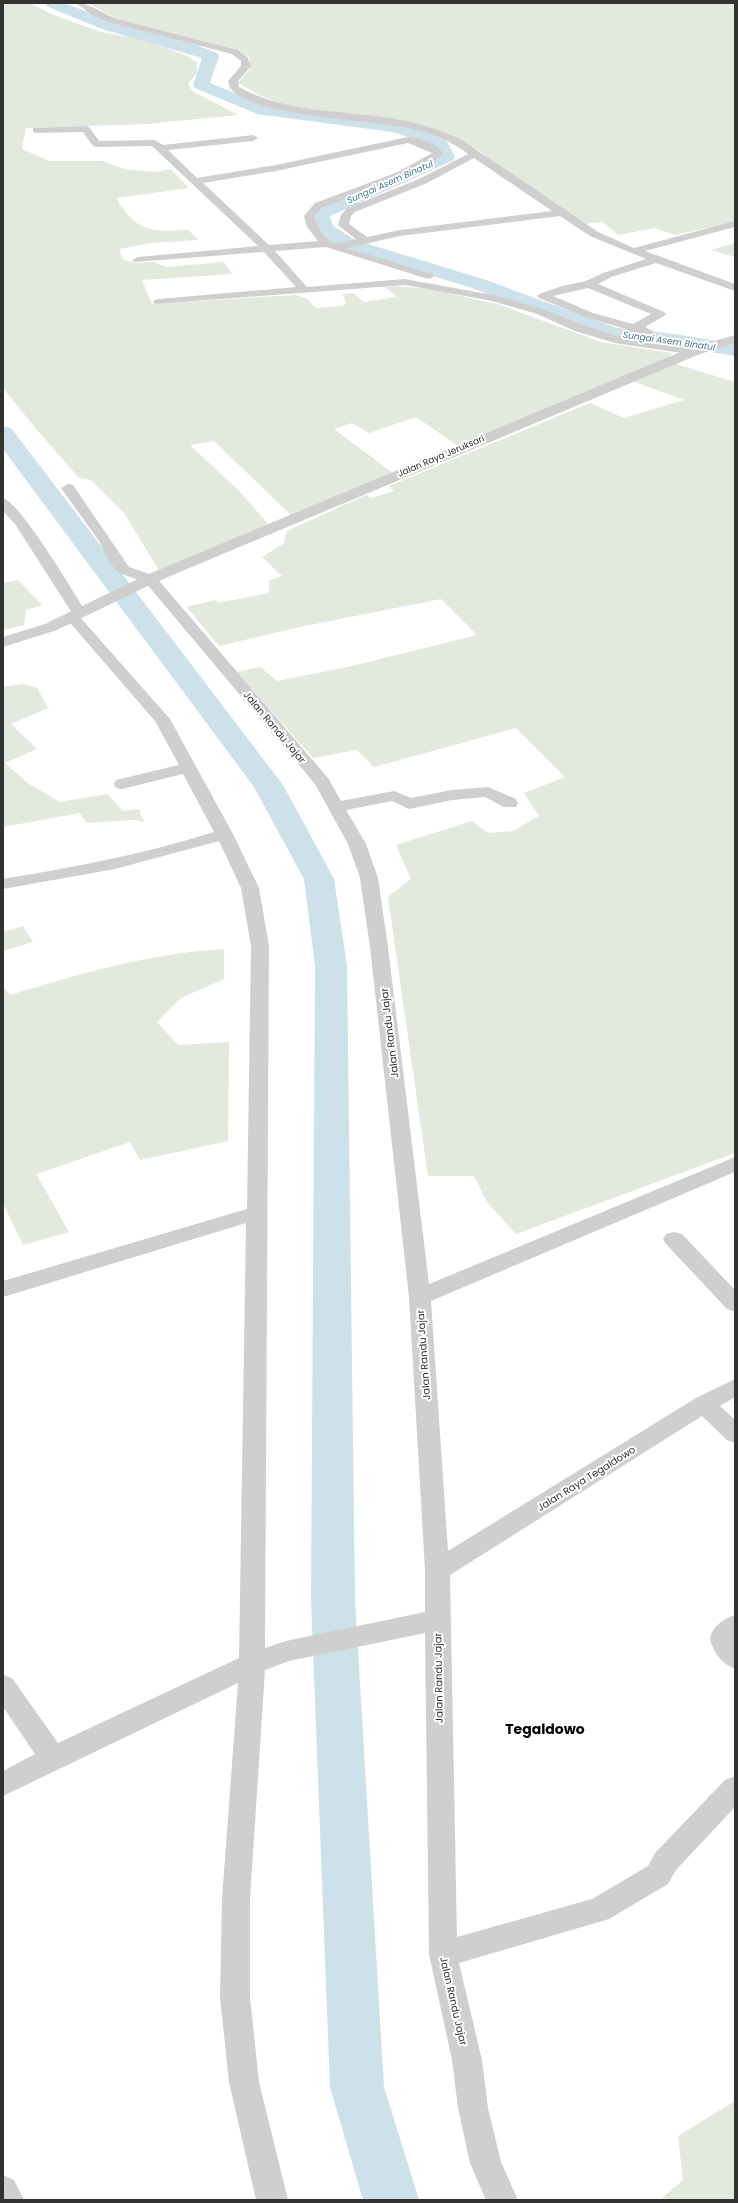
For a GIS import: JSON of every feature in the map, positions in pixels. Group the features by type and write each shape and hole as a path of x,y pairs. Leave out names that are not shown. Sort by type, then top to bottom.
{"street":[{"path":"80,3 95,13 114,21 235,52 245,60 246,66 233,81 235,88 262,101 294,110 403,124 451,139 470,149 476,155 559,213 594,234 634,251 735,288"},
{"path":"36,130 86,129 95,144 153,142 162,148 267,249 305,291"},
{"path":"162,148 253,138"},
{"path":"195,181 276,168 413,140 437,150 438,153 435,157 414,168 319,205 309,216 312,227 334,246 541,312 579,328 615,339 697,350"},
{"path":"364,241 343,225 346,215 352,210 423,181 471,156 476,155"},
{"path":"138,260 267,249 334,246 400,233 559,213"},
{"path":"634,251 735,224"},
{"path":"658,259 607,275 589,284 562,289 543,296 561,305 632,329 662,334"},
{"path":"711,278 729,274"},
{"path":"160,302 405,282 494,298"},
{"path":"589,284 660,314 632,329"},
{"name":"Jalan Raya Jeruksari","path":"3,642 51,627 79,612 147,581 697,350 730,340"},
{"path":"68,488 106,541 114,560 124,570 147,581"},
{"path":"3,502 20,522 79,612 162,719 224,834 250,888 260,946 252,1664 236,1899 235,1997 244,2082 272,2200"},
{"name":"Jalan Randu Jajar","path":"147,581 322,782 346,805 357,844 369,878 379,947 420,1297 437,1570 443,1954 467,2060 473,2108 486,2163 502,2200"},
{"path":"122,784 188,768"},
{"path":"346,805 394,796 409,804 452,795 488,792 510,803"},
{"path":"3,884 118,864 188,846 224,834"},
{"path":"420,1297 735,1164"},
{"path":"3,1289 256,1213"},
{"path":"674,1239 735,1304"},
{"name":"Jalan Raya Tegaldowo","path":"437,1570 704,1404 735,1387"},
{"path":"704,1404 735,1434"},
{"path":"3,1784 53,1758 252,1664 286,1651 437,1620"},
{"path":"735,1625 722,1636 726,1646 735,1658"},
{"path":"3,1686 53,1758"},
{"path":"443,1954 599,1910 619,1900 658,1875 666,1861 735,1788"},
{"path":"3,2191 8,2200"}],"shaded area":[{"path":"3,3 30,3 51,14 101,32 140,39 185,55 197,62 197,73 188,84 192,91 238,115 147,124 26,128 22,149 50,161 102,161 124,169 155,172 171,169 189,188 116,198 130,218 138,224 154,230 188,230 199,240 150,243 119,249 123,260 135,263 154,262 166,267 224,262 232,274 142,280 152,304 295,295 308,299 315,308 343,306 346,302 342,294 353,293 364,302 397,297 385,287 397,286 429,289 497,304 601,342 672,353 667,359 458,446 416,417 369,433 352,423 334,429 393,473 292,516 214,441 190,445 240,492 269,525 160,572 124,513 91,480 79,478 3,388"},
{"path":"88,3 735,3 735,222 675,235 655,228 618,235 603,222 583,224 511,176 480,151 449,134 399,120 290,107 259,95 238,83 250,69 250,58 235,49 119,20"},
{"path":"735,243 735,257 711,250"},
{"path":"676,364 735,382 735,1153 516,1234 487,1202 474,1176 428,1176 388,897 411,879 396,845 472,821 488,833 513,831 539,816 524,793 565,777 516,728 374,767 357,750 313,758 237,672 260,667 277,681 348,667 477,635 441,599 300,627 219,646 187,607 216,600 218,603 269,593 269,581 282,576 262,557 283,544 287,531 366,495 372,498 394,491 389,486 590,403 624,418 684,400 632,381"},
{"path":"18,580 42,605 26,610 24,625 3,630 3,583"},
{"path":"23,684 37,688 48,708 11,724 37,749 5,763 29,784 60,802 107,794 123,811 139,809 144,822 132,820 86,823 80,813 3,827 3,687"},
{"path":"23,926 33,942 3,951 3,932"},
{"path":"224,949 224,979 181,998 157,1022 178,1045 229,1042 228,1141 140,1160 130,1142 36,1174 69,1232 23,1245 3,1203 3,986 10,995 89,972 142,960 196,951"},
{"path":"735,2101 735,2200 660,2200 683,2180 678,2136"}],"waterway":[{"name":"Sungai Asem Binatul","path":"52,3 122,31 187,47 211,56 201,85 257,109 396,127 439,142 446,157 320,214 325,229 348,244 476,283 614,334 675,340 735,350"},
{"path":"3,433 268,785 319,879 331,966 333,1599 357,2087 391,2200"}],"district":[{"name":"Tegaldowo","path":"545,1729"}]}
